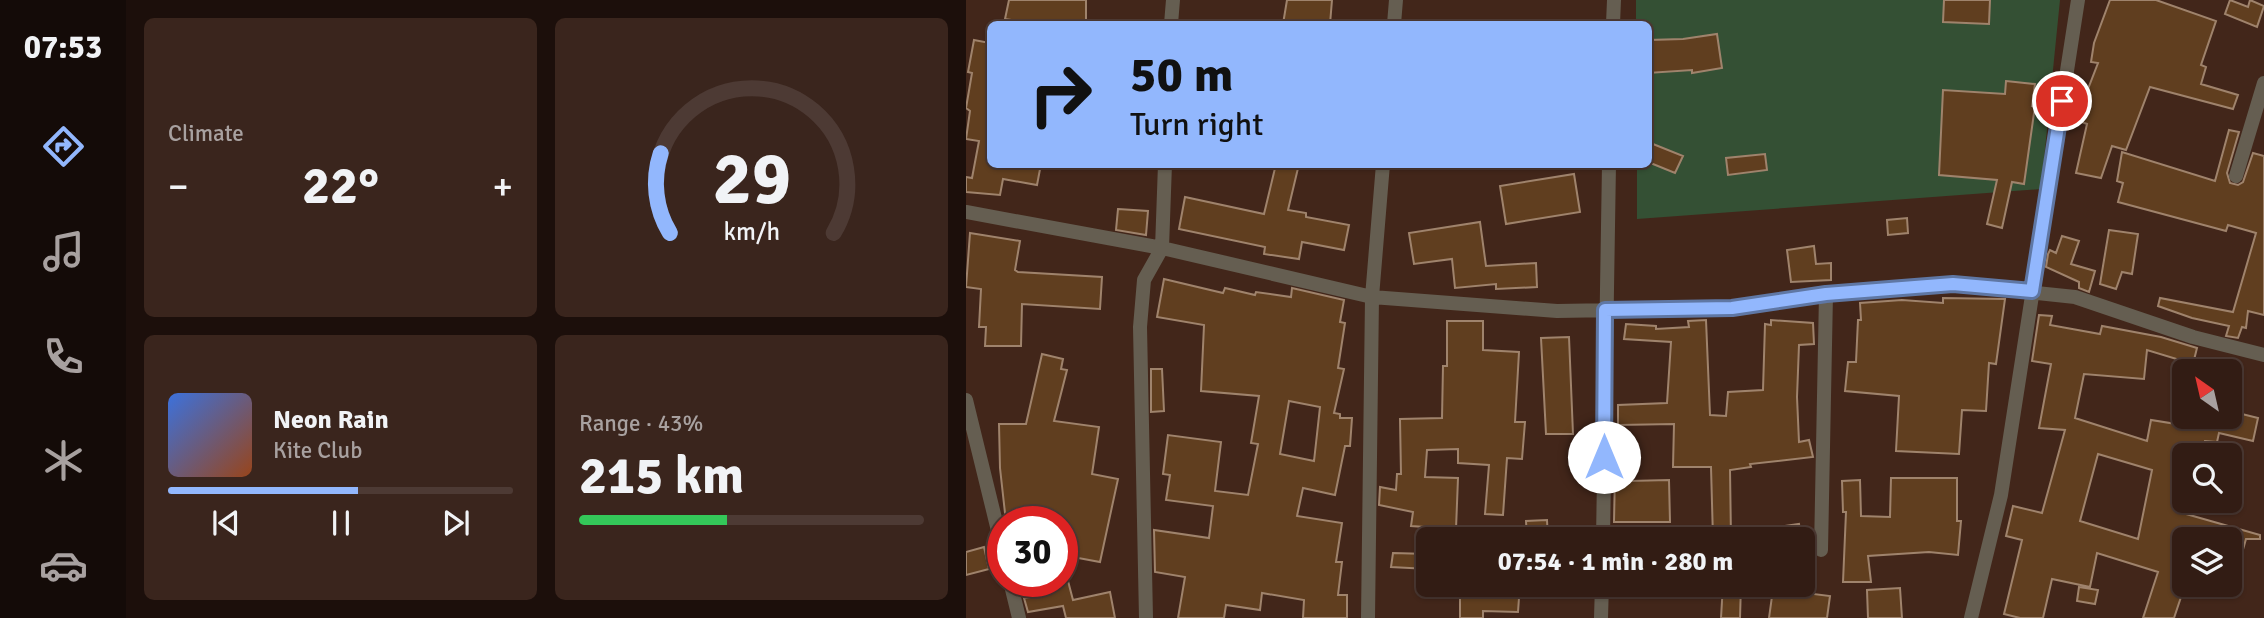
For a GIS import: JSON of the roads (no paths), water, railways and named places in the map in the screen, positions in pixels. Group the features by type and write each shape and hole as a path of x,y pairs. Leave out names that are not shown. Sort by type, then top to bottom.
{"street":[{"path":"1171,21 1173,0"},
{"path":"1394,21 1396,0"},
{"path":"1613,21 1614,0"},
{"path":"1971,618 2001,495 2078,0"},
{"path":"2236,176 2264,83"},
{"path":"1146,618 1140,327 1144,280 1162,248 1165,168"},
{"path":"1368,618 1372,297 1383,168"},
{"path":"1603,527 1609,168"},
{"path":"966,212 1162,248 1372,297 1557,312 1732,308 1826,294 1953,284 2075,297 2193,337 2264,355"},
{"path":"1821,550 1826,294"},
{"path":"966,400 992,506"},
{"path":"1014,597 1019,618"},
{"path":"1601,618 1602,597"}]}
